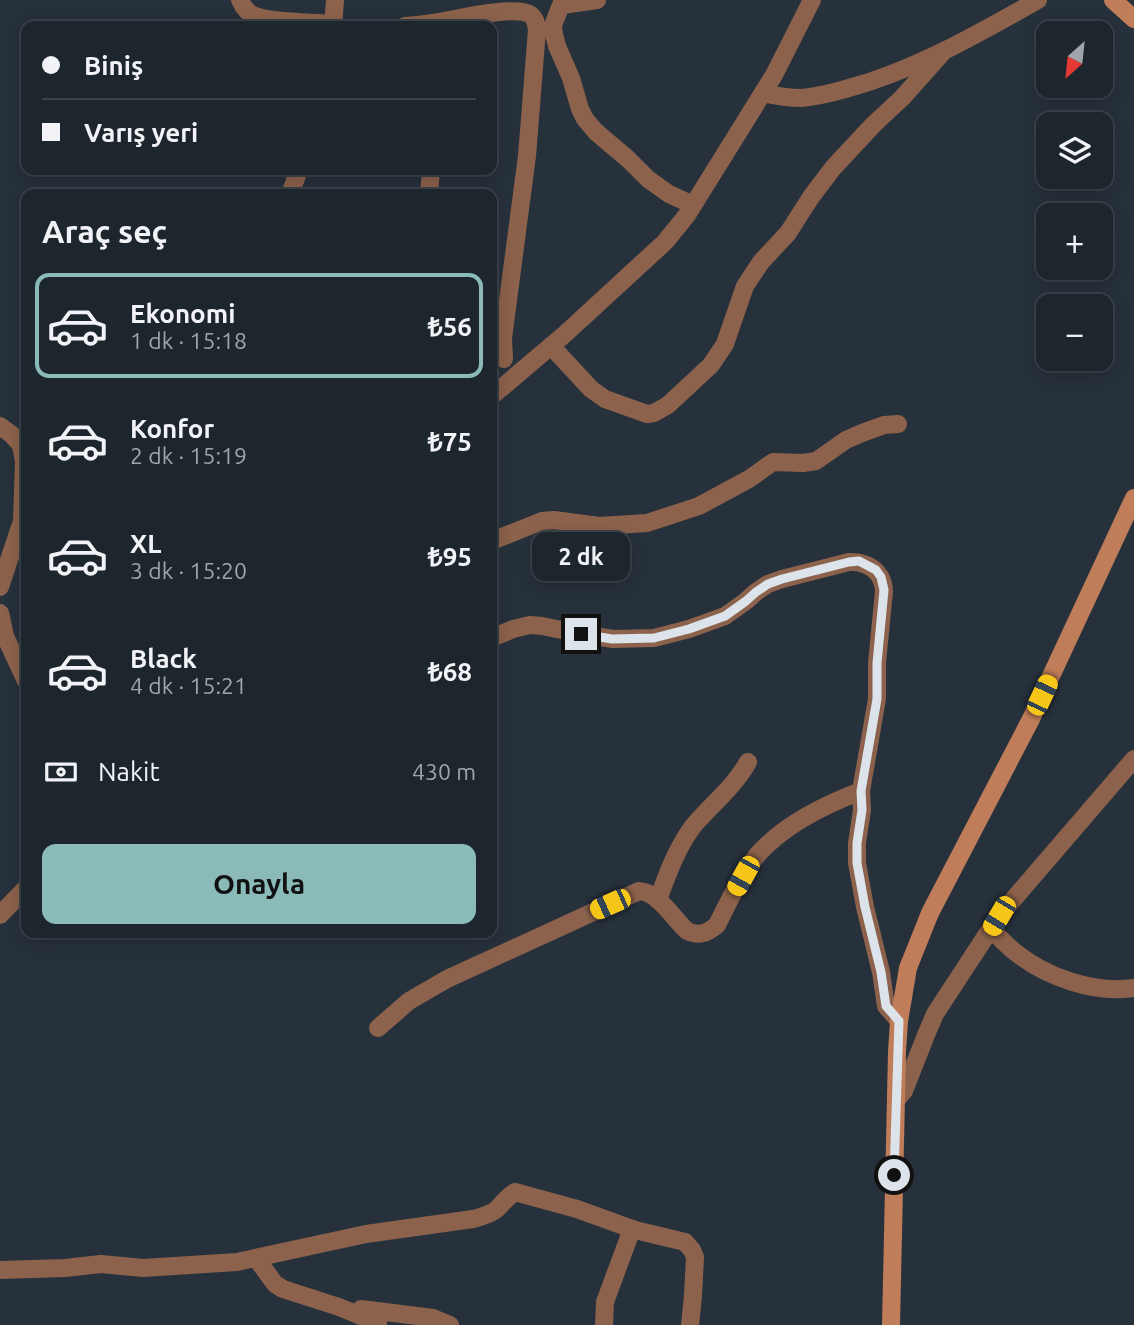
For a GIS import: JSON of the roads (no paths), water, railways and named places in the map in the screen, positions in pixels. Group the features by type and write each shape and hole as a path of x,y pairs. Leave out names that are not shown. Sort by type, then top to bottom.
{"street":[{"path":"240,0 254,16 287,21"},
{"path":"333,21 335,0"},
{"path":"597,0 562,2 553,25 557,46 585,119 648,180 668,194 693,205"},
{"path":"497,392 665,242 693,205 774,75 812,0"},
{"path":"763,93 798,98 839,92 910,67 943,52 1038,0"},
{"path":"1113,0 1134,19"},
{"path":"447,21 482,13 523,12 530,14 535,20 537,30 527,156 503,338 498,356 521,372"},
{"path":"551,346 591,389 605,398 647,414 668,405 718,356 730,332 745,286 761,262 788,233 833,168 943,52"},
{"path":"497,539 542,521 600,526 646,523 699,506 774,463 816,461 846,440 884,425 898,425"},
{"path":"0,426 21,445"},
{"path":"891,1325 899,1021 908,968 930,913 1031,719 1134,498"},
{"path":"0,587 21,523"},
{"path":"497,636 530,625 612,639 654,638 725,616 768,584 782,579 835,564 859,561 876,570 884,590 877,663 876,710 861,791 857,863 886,1006 899,1021"},
{"path":"0,613 5,636 21,670"},
{"path":"896,1100 904,1091 935,1014 991,929 1011,901 1134,759"},
{"path":"658,900 674,860 693,826 735,782 748,762"},
{"path":"378,1028 409,1001 447,979 639,891 648,892 658,900 687,931 702,935 717,925 743,876 769,844 810,814 861,791"},
{"path":"0,915 21,893"},
{"path":"991,929 1026,960 1064,980 1094,987 1134,988"},
{"path":"0,1270 55,1269 101,1264 143,1268 237,1262 366,1234 473,1219 488,1215 515,1192 577,1209 632,1229 685,1242 695,1257 690,1325"},
{"path":"604,1325 605,1302 632,1229"},
{"path":"256,1258 275,1284 283,1289 378,1323"},
{"path":"339,1307 433,1318 450,1325"}]}
